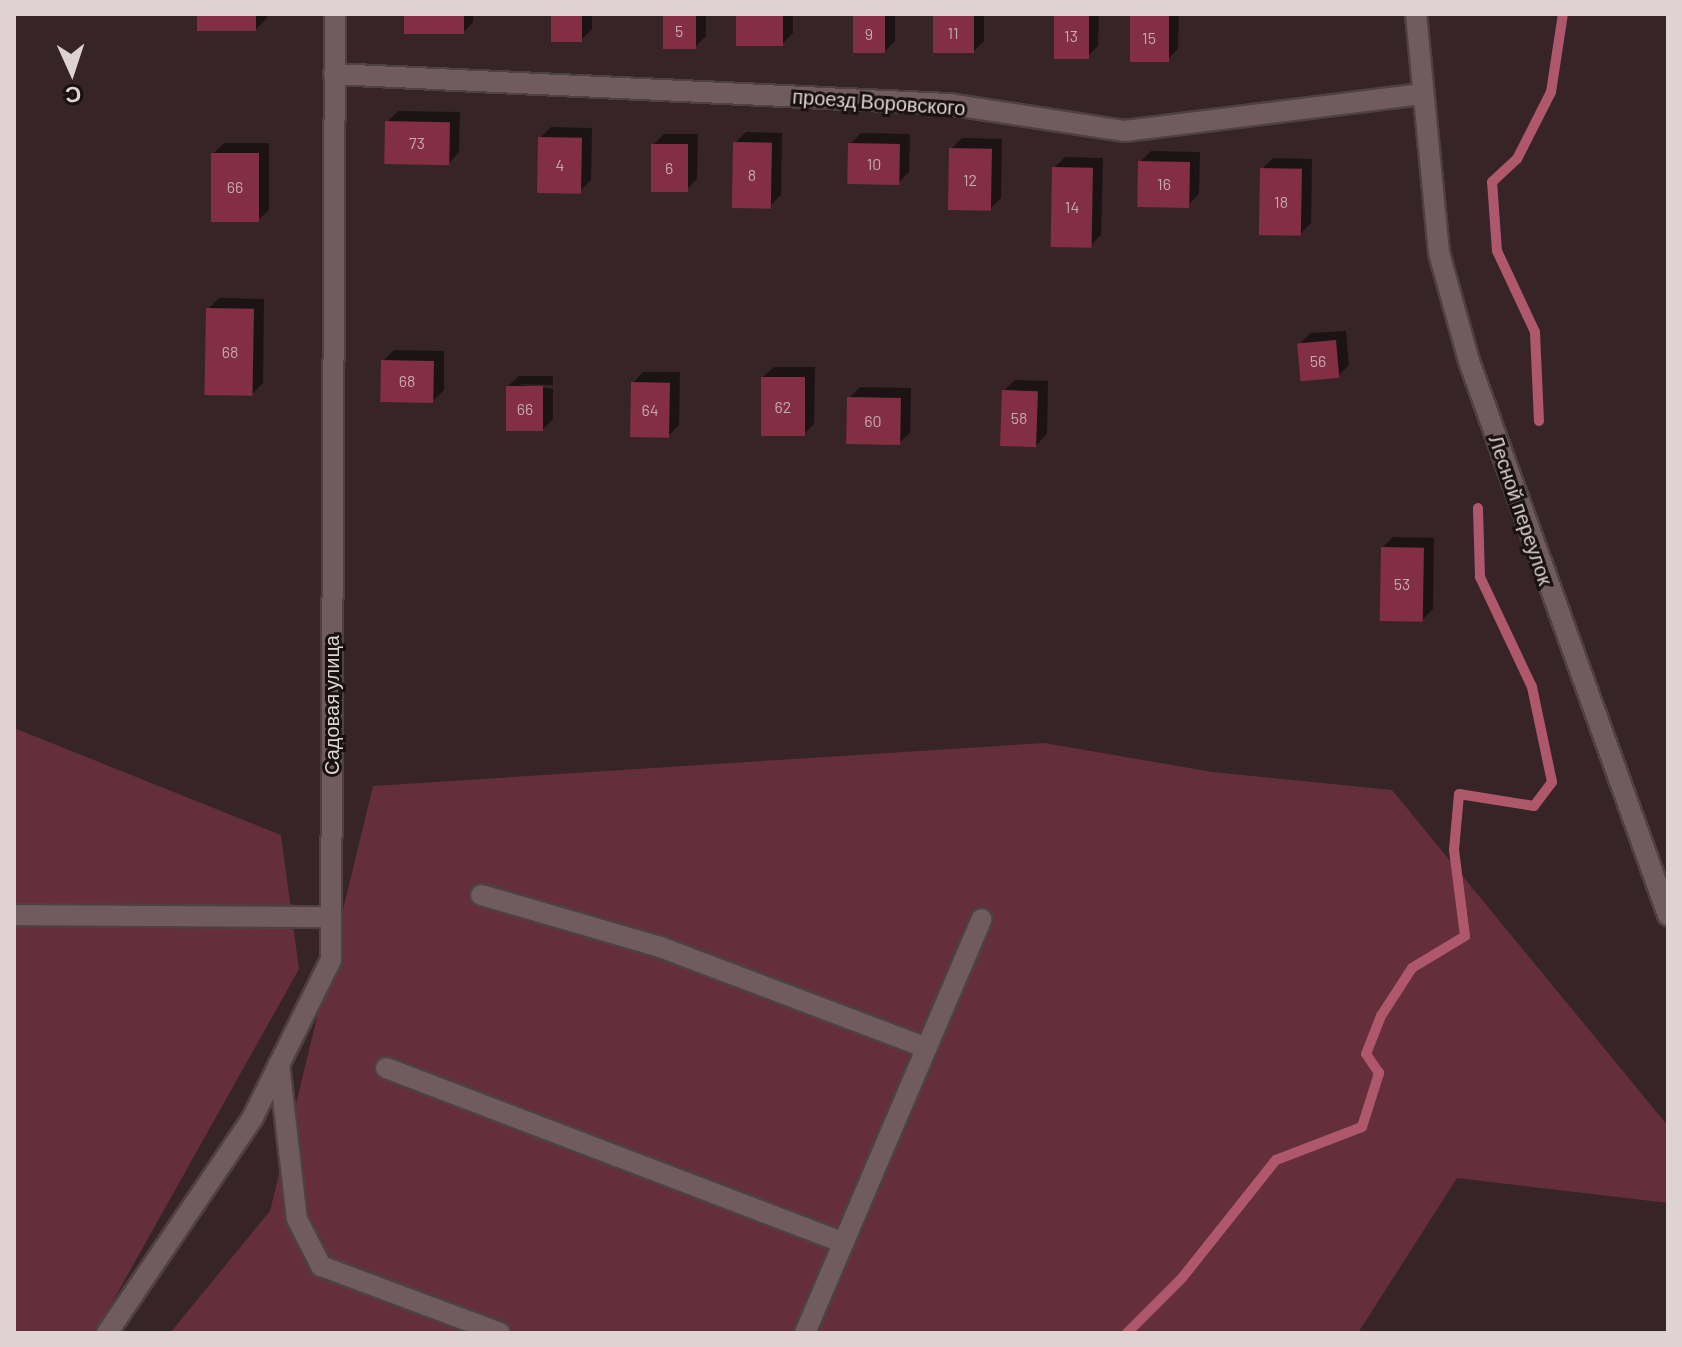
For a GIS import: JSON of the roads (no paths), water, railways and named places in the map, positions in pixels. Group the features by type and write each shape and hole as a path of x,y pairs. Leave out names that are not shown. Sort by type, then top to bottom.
{"street":[{"name":"Садовая улица","path":"107,1333 253,1117 331,960 335,14"},
{"name":"Лесной переулок","path":"1416,14 1420,94 1439,253 1469,361 1668,915"},
{"name":"проезд Воровского","path":"334,74 948,104 1125,131 1420,94"},
{"path":"481,895 660,947 927,1048"},
{"path":"14,915 331,917"},
{"path":"805,1333 982,919"},
{"path":"279,1064 297,1219 321,1266 500,1333"},
{"path":"386,1068 844,1243"}],"waterway":[{"path":"1539,421 1535,332 1497,251 1492,182 1517,159 1551,92 1563,14"},
{"path":"1127,1333 1182,1278 1276,1160 1362,1127 1379,1073 1366,1054 1381,1016 1412,968 1465,936 1454,850 1459,794 1534,806 1552,782 1532,687 1480,577 1478,508"}]}
